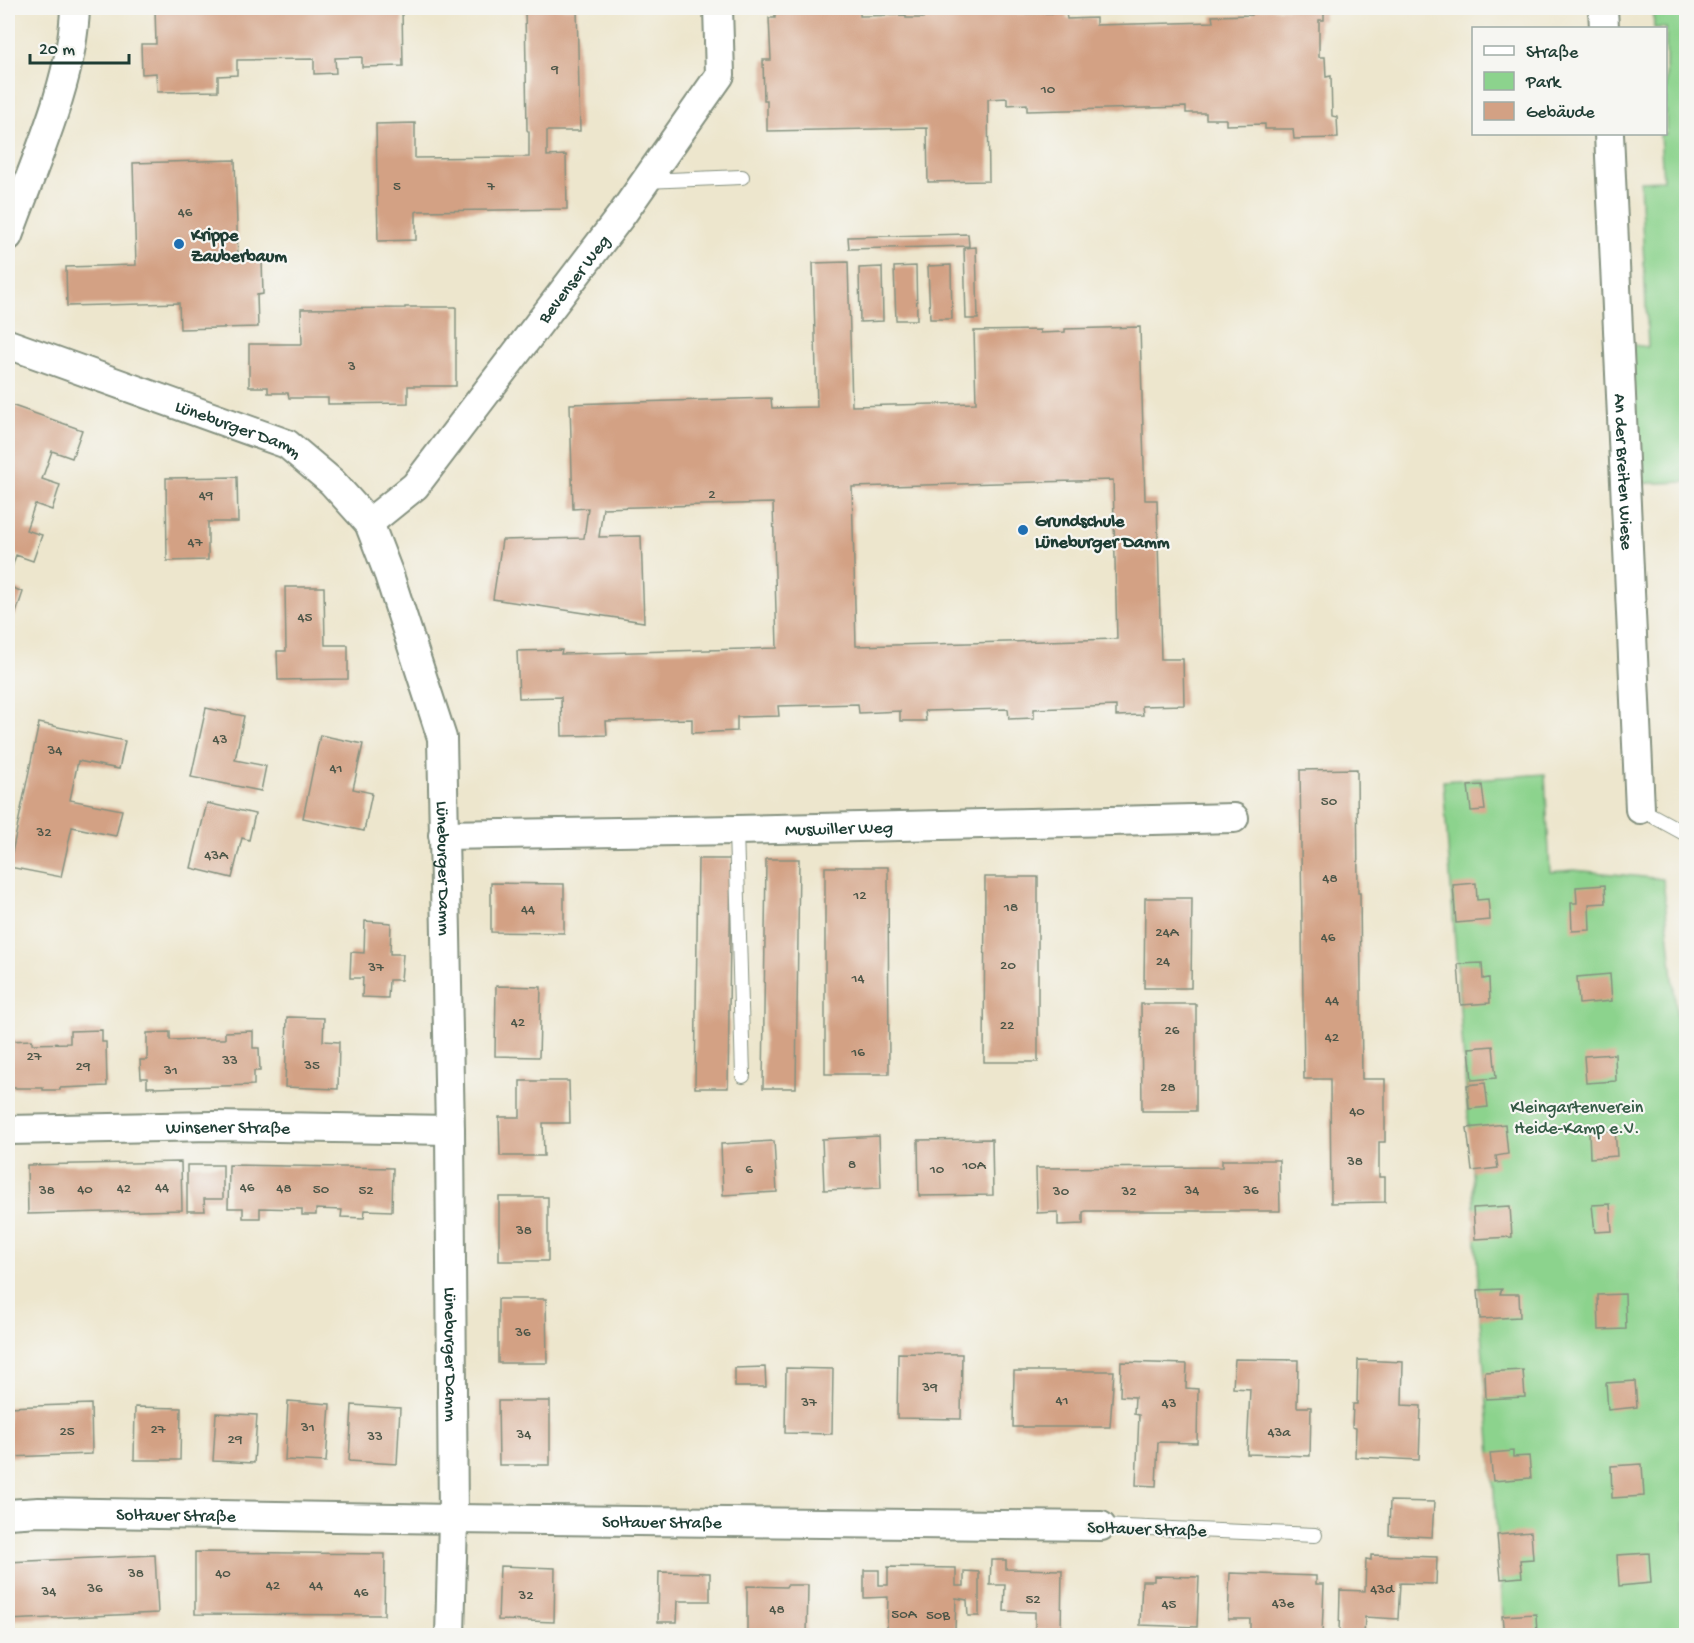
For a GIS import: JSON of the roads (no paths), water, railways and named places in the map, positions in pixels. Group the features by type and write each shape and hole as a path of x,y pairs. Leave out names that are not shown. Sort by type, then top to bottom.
{"street":[{"path":"8,236 53,112 74,34 75,8"},
{"name":"Bevenser Weg","path":"369,523 415,486 645,181 720,75 718,8"},
{"path":"1604,8 1604,27"},
{"name":"An der Breiten Wiese","path":"1609,135 1640,809"},
{"name":"Lüneburger Damm","path":"8,345 287,444 332,482 369,523 389,575 442,738 450,1130 453,1520 450,1635"},
{"name":"Muswiller Weg","path":"443,835 1234,818"},
{"name":"Winsener Straße","path":"8,1131 212,1126 450,1130"},
{"name":"Soltauer Straße","path":"8,1514 62,1512 453,1520 1101,1526"}],"lane":[{"path":"645,181 742,177"},
{"path":"1640,809 1686,834"},
{"path":"736,830 743,1076"},
{"name":"Soltauer Straße","path":"1101,1526 1316,1535"}],"place":[{"name":"Krippe Zauberbaum","path":"179,244"},
{"name":"Grundschule Lüneburger Damm","path":"1023,530"}],"park label":[{"name":"Kleingartenverein Heide-Kamp e.V.","path":"1577,1116"}]}
